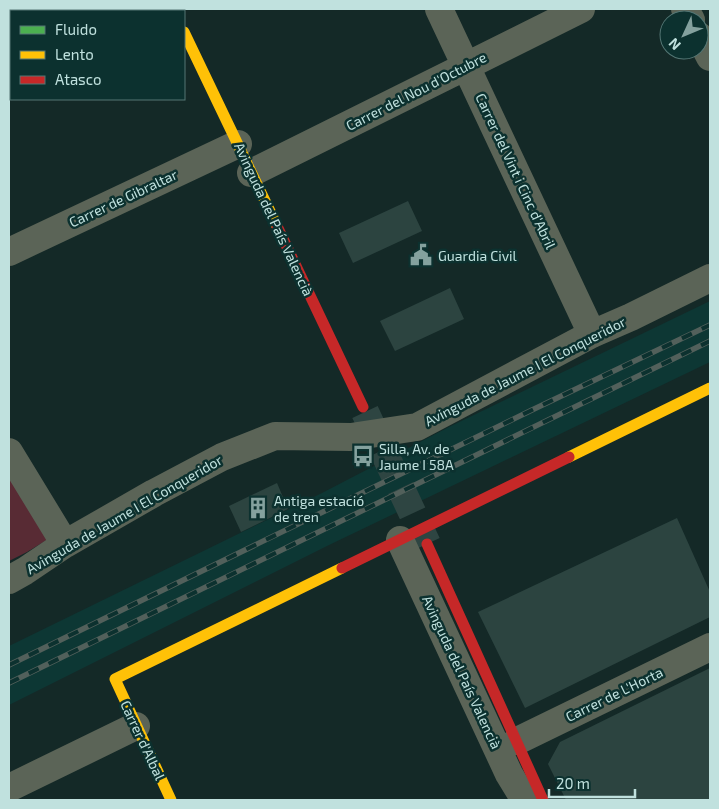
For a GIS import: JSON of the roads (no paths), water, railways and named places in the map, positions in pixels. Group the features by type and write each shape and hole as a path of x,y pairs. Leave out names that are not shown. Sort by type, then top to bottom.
{"street":[{"name":"Carrer del Vint i Cinc d'Abril","path":"439,9 592,334"},
{"name":"Carrer del Nou d'Octubre","path":"251,173 581,9"},
{"name":"Avinguda del País Valencià","path":"185,34 363,407"},
{"name":"Carrer de Gibraltar","path":"9,252 238,144"},
{"name":"Avinguda de Jaume I El Conqueridor","path":"9,580 65,544 222,457 275,436 351,437 417,426 592,334 710,278"},
{"path":"400,540 710,388"},
{"path":"9,452 65,544"},
{"name":"Avinguda del País Valencià","path":"400,540 509,774 523,797 529,800"},
{"name":"Carrer d'Albal","path":"171,800 115,679 400,540"},
{"name":"Avinguda del País Valencià","path":"427,544 543,800"},
{"name":"Carrer de L'Horta","path":"517,741 710,647"},
{"path":"9,788 136,726"}],"tunnel":[{"path":"365,412 427,544"}],"railway":[{"path":"9,665 710,325"},
{"path":"9,683 710,341"}],"place":[{"name":"Guardia Civil","path":"421,255"},
{"name":"Silla, Av. de Jaume I 58A","path":"363,456"},
{"name":"Antiga estació de tren","path":"258,508"}]}
